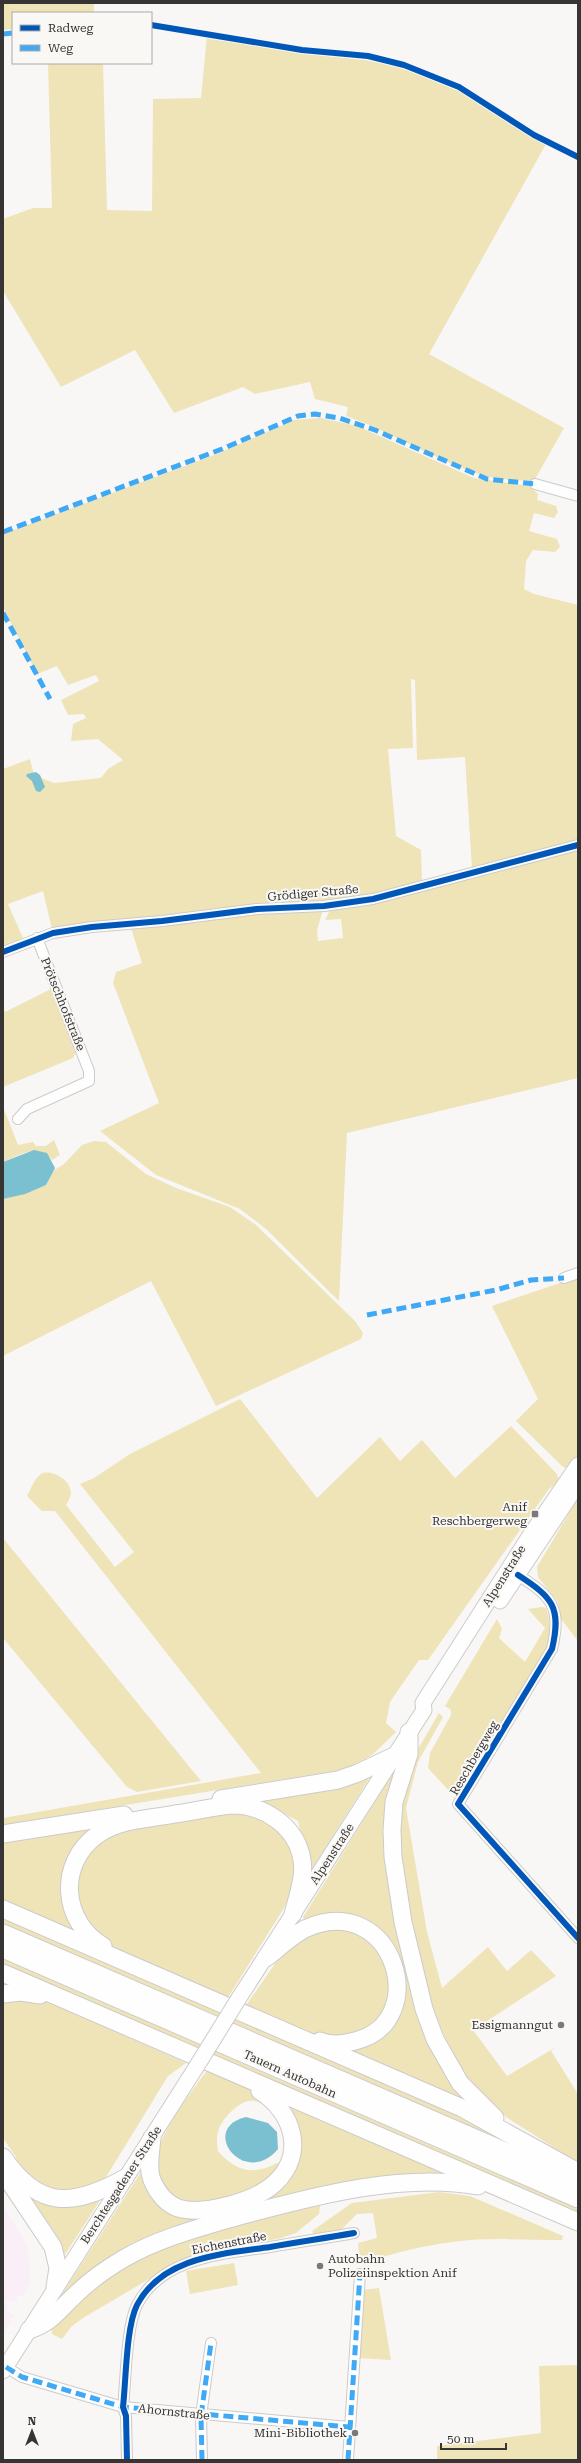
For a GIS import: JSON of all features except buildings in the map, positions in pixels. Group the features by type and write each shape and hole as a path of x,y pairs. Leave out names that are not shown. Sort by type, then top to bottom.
{"highway":[{"path":"409,1732 409,1754 394,1802 392,1844 403,1922 416,1979 435,2039 446,2061 460,2083 484,2109 515,2136"},
{"path":"3,1834 338,1780 358,1773 396,1755"},
{"path":"136,1967 90,1937 76,1918 69,1895 70,1872 80,1852 96,1836 120,1824 232,1805 255,1809 278,1820 294,1837 303,1861 300,1884 293,1914"},
{"path":"3,1909 462,2108 578,2172"},
{"path":"266,1958 307,1928 332,1922 355,1924 374,1934 387,1948 396,1967 398,1989 392,2010 380,2027 362,2039 340,2045 295,2036"},
{"name":"Tauern Autobahn","path":"3,1933 578,2183"},
{"name":"Tauern Autobahn","path":"3,1949 578,2199"},
{"path":"3,1973 578,2222"},
{"path":"3,1994 37,1994 76,2004"},
{"path":"152,2138 149,2168 151,2178 165,2200 177,2207 199,2210 227,2205 252,2198 276,2183 288,2166 292,2148 291,2125 280,2106 243,2077"},
{"path":"3,2157 12,2170 26,2184 53,2198 69,2200 86,2197 125,2178"},
{"path":"3,2172 53,2247 58,2268 55,2288"},
{"path":"29,2330 44,2325 75,2295 123,2259 145,2248 191,2230 272,2208 356,2189 447,2181 501,2189"}],"main road":[{"name":"Alpenstraße","path":"424,1710 423,1703 529,1537 578,1465"},
{"name":"Alpenstraße","path":"240,1998 396,1755 409,1732 424,1710 432,1708 578,1484"},
{"name":"Berchtesgadener Straße","path":"4,2369 240,1998"}],"street":[{"path":"535,484 578,496"},
{"name":"Grödiger Straße","path":"37,938 92,927 162,921 257,909 324,906 373,899 578,845"},
{"path":"3,952 37,938"},
{"name":"Prötschhofstraße","path":"18,1118 27,1110 84,1086 89,1082 89,1071 37,938"},
{"path":"564,1278 578,1274"},
{"name":"Reschbergweg","path":"518,1575 546,1594 554,1611 557,1629 552,1649 458,1804 578,1938"},
{"name":"Eichenstraße","path":"127,2460 126,2416 124,2407 134,2313 144,2293 168,2272 189,2262 213,2256 354,2234"},
{"path":"348,2460 360,2274"},
{"path":"202,2460 201,2416 211,2343"},
{"name":"Ahornstraße","path":"4,2369 22,2377 124,2407 201,2416 349,2427"}],"shaded area":[{"path":"3,3 94,3 94,12 12,12 12,29 3,30"},
{"path":"207,36 310,54 382,62 422,73 462,91 546,144 429,354 564,428 534,481 494,478 476,473 439,458 383,431 346,416 348,407 315,399 310,382 255,394 243,387 174,413 135,350 61,387 3,291 3,219 33,208 52,208 48,64 103,64 107,210 152,211 153,99 201,98"},
{"path":"321,418 357,426 474,478 529,486 538,494 537,500 556,506 558,512 554,518 534,513 529,531 557,539 560,547 555,552 533,550 526,561 524,589 534,594 578,605 578,841 472,869 465,757 417,760 415,680 411,679 413,748 388,749 396,836 421,850 422,882 374,895 331,902 52,929 43,891 8,904 23,938 3,948 3,769 30,759 34,775 54,783 101,778 108,769 123,760 98,739 71,741 73,724 86,718 84,714 68,715 61,700 99,681 96,675 68,685 57,666 37,674 3,607 3,534 217,454 294,420"},
{"path":"578,849 578,1078 347,1133 339,1301 266,1229 240,1209 156,1175 100,1131 159,1103 113,983 116,972 142,963 131,928 264,912 323,910 317,930 318,941 343,938 341,919 325,920 330,910"},
{"path":"51,989 76,1052 73,1058 3,1087 3,1008 5,1012"},
{"path":"3,1107 18,1145 33,1142 36,1146 46,1146 54,1140 60,1155 52,1160 47,1155 35,1151 15,1156 3,1162"},
{"path":"94,1141 106,1142 146,1174 176,1188 230,1207 256,1225 355,1321 363,1333 361,1339 216,1406 151,1281 3,1356 3,1199 46,1185 53,1171 64,1164 82,1145"},
{"path":"578,1277 578,1458 570,1469 563,1467 516,1421 538,1399 492,1306"},
{"path":"240,1399 317,1498 380,1437 400,1461 422,1440 455,1478 511,1426 556,1473 560,1481 549,1489 428,1660 419,1660 390,1702 386,1723 396,1732 372,1755 347,1769 3,1825 3,1818 261,1773 55,1511 42,1511 27,1496 35,1480 43,1473 52,1473 61,1477 68,1484 71,1493 66,1505 115,1567 134,1552 80,1484 94,1478 130,1454"},
{"path":"578,1498 578,1641 561,1619 558,1602 538,1577 537,1567"},
{"path":"3,1538 201,1781 137,1792 127,1787 3,1638"},
{"path":"542,1607 546,1608 550,1627 549,1640 543,1659 460,1791 450,1792 428,1768 430,1753 451,1715 451,1710 445,1706 497,1619 502,1629 499,1638 525,1662 545,1628 528,1609"},
{"path":"439,1713 443,1717 418,1762 406,1808 427,1932 442,1988 488,1947 507,1971 531,1950 556,1976 473,2030 507,2076 556,2047 551,2051 578,2094 578,2163 503,2115 461,2071 434,2013 406,1904 400,1832 404,1786 414,1756"},
{"path":"400,1762 393,1791 417,1996 482,2113 340,2051 395,2018 377,1930 306,1922 303,1917"},
{"path":"374,1771 307,1877 306,1855 298,1821 270,1806 243,1803"},
{"path":"237,1812 254,1814 283,1830 296,1859 294,1886 284,1908 227,1999 127,1955 102,1939 83,1917 75,1899 80,1861 90,1849 116,1832 204,1815"},
{"path":"111,1822 72,1851 77,1936 3,1903 3,1840"},
{"path":"3,1913 453,2109 531,2152 3,1923"},
{"path":"343,1927 372,1940 393,1970 384,2013 369,2031 351,2039 312,2036 245,2007 283,1952 317,1930"},
{"path":"3,1959 578,2209 578,2219 3,1969"},
{"path":"26,1998 51,2003 186,2063 168,2076 103,2182 95,2189 52,2193 14,2165 16,2157 3,2138 3,1999"},
{"path":"208,2069 258,2093 270,2109 256,2101 246,2102 236,2107 227,2116 219,2129 217,2137 218,2151 231,2163 245,2169 260,2169 277,2163 281,2165 279,2170 255,2190 197,2205 170,2197 155,2170 155,2166 157,2154 167,2129"},
{"path":"284,2101 466,2179 215,2217 59,2299 143,2169 179,2214 286,2181"},
{"path":"26,2191 99,2197 99,2202 64,2256"},
{"path":"439,2192 470,2196 563,2236 562,2240 466,2240 406,2251 360,2264 358,2243 377,2238 373,2213 357,2214 339,2232 314,2235 312,2231 352,2203"},
{"path":"320,2206 319,2214 296,2233 281,2238 210,2252 161,2272 83,2318 72,2326 62,2339 52,2334 51,2325 66,2309 138,2257 217,2228"},
{"path":"3,2207 26,2243 30,2263 30,2283 23,2296 17,2296 17,2301 3,2301"},
{"path":"234,2263 238,2285 190,2294 186,2271"},
{"path":"379,2288 391,2360 356,2358 362,2290"},
{"path":"3,2302 6,2302 8,2312 14,2315 3,2335"},
{"path":"578,2365 578,2460 437,2460 437,2446 541,2433 539,2366"}],"water":[{"path":"36,772 40,775 45,787 40,792 36,791 32,781 26,776 27,774"},
{"path":"34,1150 47,1153 55,1168 46,1185 25,1194 3,1199 3,1162"},
{"path":"246,2117 268,2123 277,2132 278,2149 265,2160 252,2162 240,2159 231,2152 226,2143 226,2132 232,2123"}],"marked path":[{"path":"3,34 12,33"},
{"path":"3,532 222,449 298,416 315,414 339,418 375,430 487,479 535,484"},
{"path":"3,613 50,699"},
{"path":"367,1315 496,1290 531,1280 564,1278"},
{"path":"348,2460 360,2274"},
{"path":"202,2460 201,2416 211,2343"},
{"path":"6,2367 22,2377 123,2407 349,2427"}],"cycle path":[{"path":"152,25 302,50 368,56 404,65 459,87 534,135 578,157"},
{"path":"3,952 53,933 92,927 162,921 257,909 324,906 373,899 578,845"},
{"path":"518,1575 539,1590 552,1604 556,1623 552,1649 458,1804 578,1938"},
{"path":"127,2460 126,2416 123,2407 127,2354 133,2315 137,2305 148,2289 177,2267 213,2256 354,2233"}],"place":[{"name":"Anif Reschbergerweg","path":"535,1514"},
{"name":"Essigmanngut","path":"561,2025"},
{"name":"Autobahn Polizeiinspektion Anif","path":"320,2266"},
{"name":"Mini-Bibliothek","path":"355,2433"}]}
